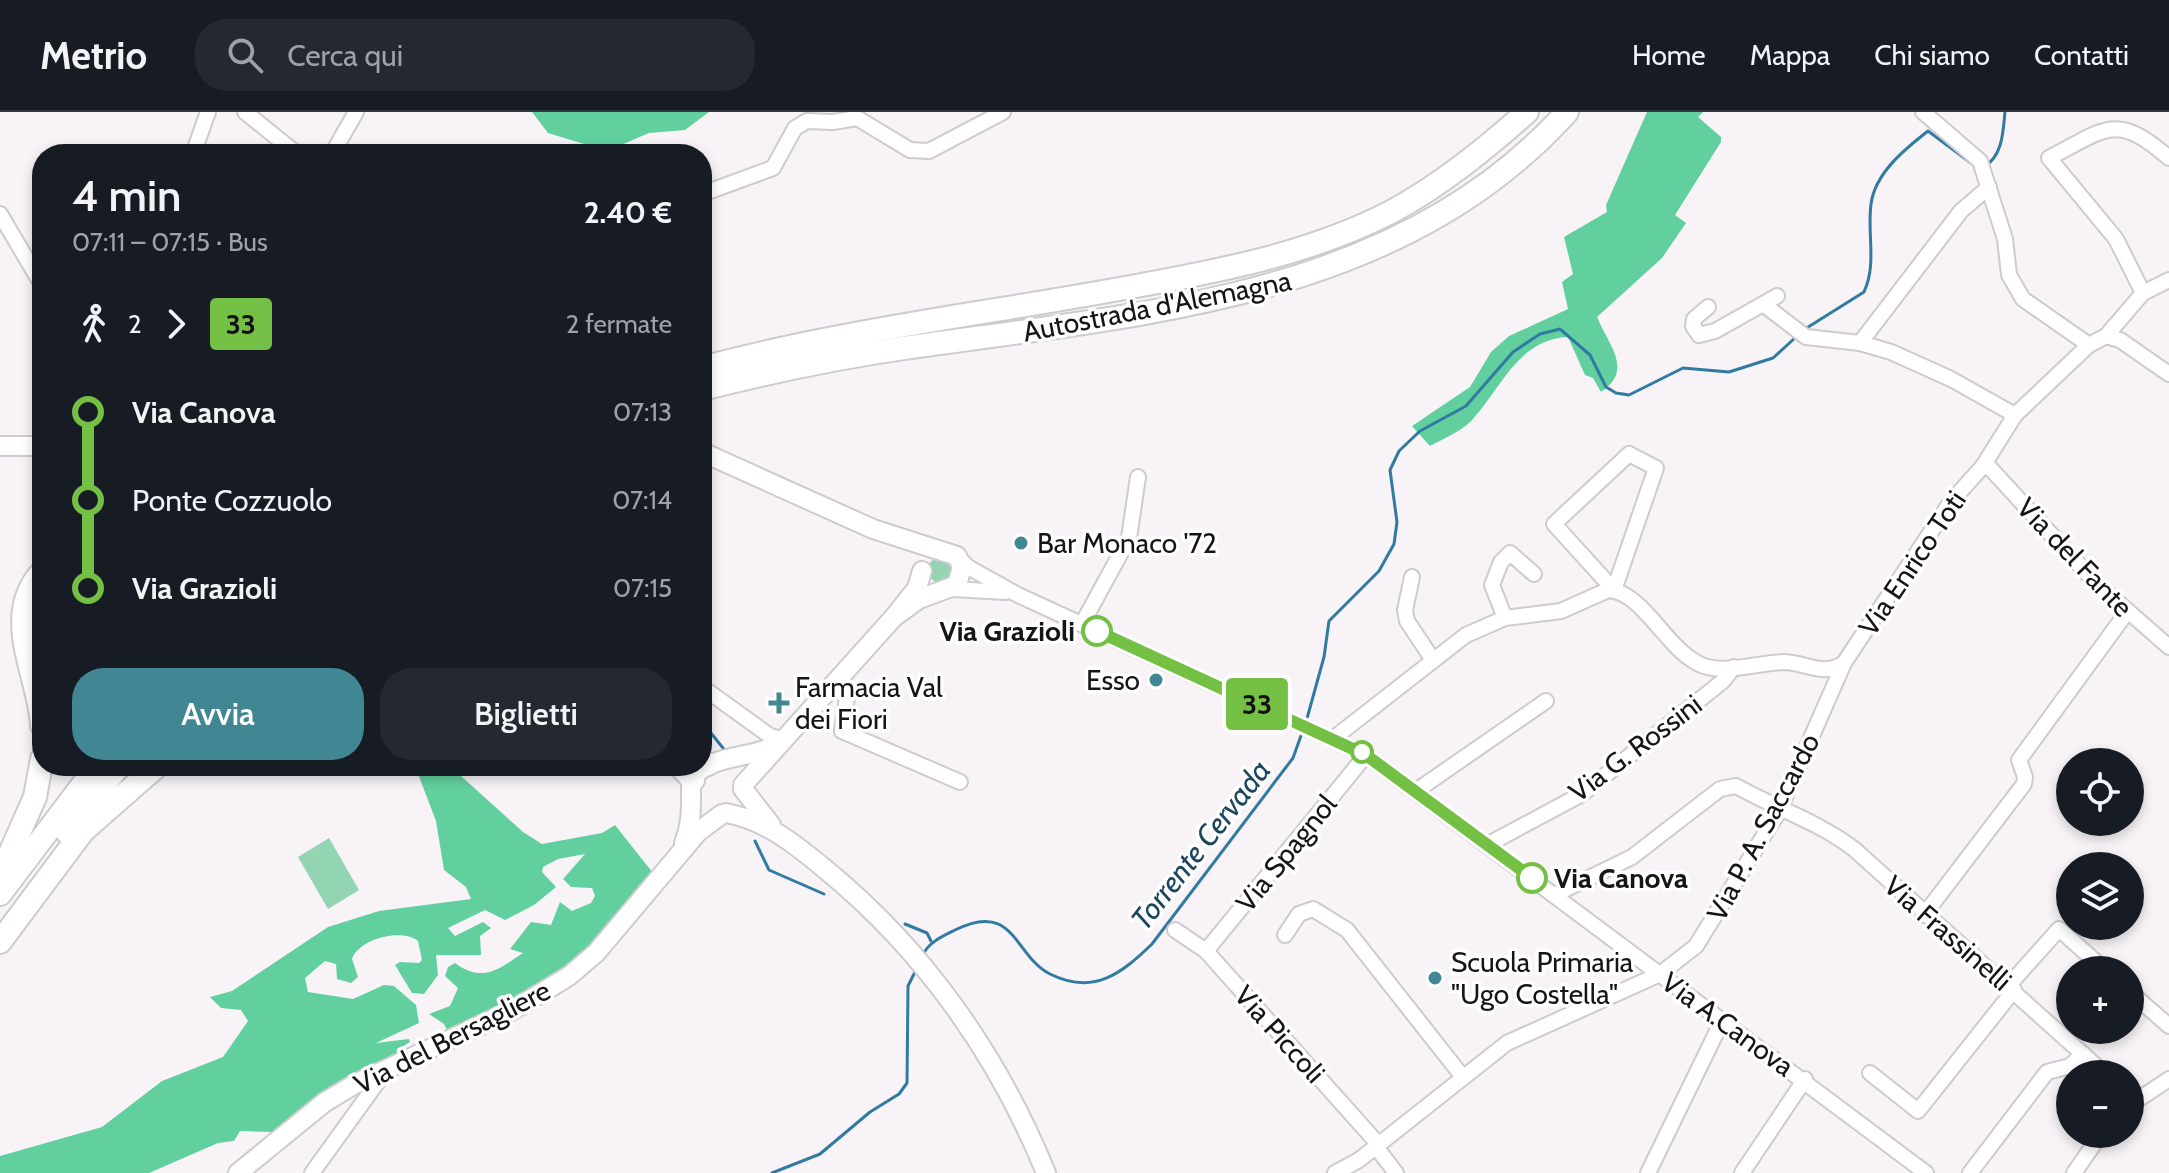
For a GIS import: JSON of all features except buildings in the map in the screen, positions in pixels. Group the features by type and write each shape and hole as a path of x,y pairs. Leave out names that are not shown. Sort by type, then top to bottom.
{"highway":[{"name":"Autostrada d'Alemagna","path":"712,365 776,348 1068,299 1241,266 1289,253 1354,229 1435,187 1527,112"},
{"name":"Autostrada d'Alemagna","path":"712,387 828,361 1076,326 1252,292 1299,279 1352,260 1448,210 1499,173 1567,112"},
{"path":"32,584 23,605 25,646 32,679"},
{"path":"23,621 32,636"},
{"path":"0,876 35,797 39,776"},
{"path":"0,894 89,776"},
{"path":"0,923 111,776"},
{"path":"0,942 83,831 146,776"}],"main road":[{"path":"0,446 32,446"},
{"path":"712,456 890,536 949,553 962,574 946,590 919,599 894,617"},
{"path":"890,536 912,551 926,583 946,590"},
{"path":"724,813 735,807 743,787 782,739 894,617 917,588 922,568 930,554 949,553"},
{"path":"712,768 757,754 782,739"},
{"path":"712,770 732,767 743,787 779,833"},
{"name":"Via del Bersagliere","path":"682,849 690,828 698,776"},
{"path":"699,776 702,809 748,818 779,833 843,884 928,971 1003,1081 1046,1173"},
{"name":"Via del Bersagliere","path":"238,1173 325,1102 388,1068 513,1010 569,976 596,953 682,849 705,825 724,813"}],"street":[{"path":"197,144 208,112"},
{"path":"245,112 285,144"},
{"path":"338,144 356,112"},
{"path":"712,190 767,171 777,163 795,128 807,121 833,122 857,118 910,150 929,151 1003,112"},
{"path":"1923,112 1985,174 2015,289 2023,299 2089,345"},
{"path":"2143,293 2133,276 2130,261 2116,239 2049,158 2115,128 2134,130 2169,158"},
{"path":"1860,343 1961,211 1985,174"},
{"path":"0,214 32,269"},
{"path":"2169,280 2143,293 2106,336 2120,340 2169,374"},
{"path":"1708,307 1694,319 1693,326 1699,335 1715,331 1777,296"},
{"path":"1763,304 1806,337 1860,343 1921,364 2015,415"},
{"name":"Via Enrico Toti","path":"1844,663 1950,503 1983,466 2015,415 2089,345 2106,336"},
{"path":"1334,738 1466,635 1505,618 1556,613 1614,590 1656,468 1629,454 1554,524 1614,590 1631,599 1672,642 1699,664 1713,668 1785,662 1829,671 1844,663"},
{"name":"Via del Fante","path":"1983,466 1990,468 2097,584 2169,647"},
{"path":"1082,624 1129,538 1138,477"},
{"path":"949,553 1018,595"},
{"path":"1505,618 1492,585 1504,557 1510,553 1534,574"},
{"path":"1412,577 1405,610 1407,621 1433,660"},
{"path":"946,590 988,589 1018,595"},
{"name":"Via A.Canova","path":"1018,595 1366,755 1722,1021 1805,1079 1926,1173"},
{"path":"1924,915 2024,784 2019,760 2127,612"},
{"name":"Via P. A. Saccardo","path":"1335,1173 1378,1146 1462,1076 1516,1038 1660,974 1705,935 1779,811 1844,663"},
{"name":"Via G. Rossini","path":"1487,845 1582,794 1723,681 1734,667"},
{"path":"834,683 847,698 842,731 960,782"},
{"path":"712,694 770,736 782,739"},
{"path":"1416,791 1546,701"},
{"name":"Via Spagnol","path":"1206,951 1366,755"},
{"name":"Via Frassinelli","path":"1554,895 1632,857 1728,785 1736,786 1779,811 1792,813 1838,837 1924,915 2012,987 2090,1060"},
{"path":"1285,935 1299,914 1313,909 1342,925 1462,1076"},
{"path":"1870,1073 1918,1111 2059,929 2089,956"},
{"name":"Via Piccoli","path":"1175,930 1206,951 1378,1146 1396,1173"},
{"path":"2144,1004 2169,1026"},
{"path":"1648,1173 1722,1021"},
{"path":"1970,1173 2047,1072 2070,1066 2083,1054"},
{"path":"312,1173 388,1068"},
{"path":"1742,1173 1805,1079"},
{"path":"2144,1093 2169,1079"},
{"path":"2074,1173 2091,1148"}],"green space":[{"path":"532,112 709,112 685,130 649,133 623,144 584,144 548,133"},
{"path":"1647,112 1703,112 1698,117 1721,137 1721,142 1675,215 1686,223 1662,258 1597,317 1616,357 1616,375 1611,384 1601,392 1593,378 1585,375 1568,337 1551,340 1523,356 1468,424 1430,446 1412,426 1470,387 1491,352 1509,336 1568,309 1562,282 1573,274 1564,237 1607,212 1606,205"},
{"path":"941,557 950,561 954,570 950,579 941,583 932,579 928,570 932,561"},
{"path":"419,776 461,776 523,832 542,844 602,833 615,825 653,873 592,948 545,985 448,1032 444,1024 429,1014 450,1006 458,988 445,976 448,967 455,963 474,972 491,972 523,953 510,949 531,922 551,925 560,902 572,911 591,903 595,896 592,888 571,887 563,879 585,854 558,859 543,867 542,872 556,887 534,905 505,920 485,910 448,928 455,936 483,922 491,928 480,936 481,955 436,955 438,975 424,994 412,993 395,965 400,962 419,963 422,960 418,941 411,937 391,936 363,946 352,959 358,977 351,983 337,979 336,964 325,961 305,978 308,992 353,999 384,985 394,986 416,1005 419,1023 376,1043 409,1039 410,1042 402,1047 404,1052 274,1132 240,1131 234,1141 218,1143 149,1173 0,1173 0,1156 102,1127 162,1081 223,1057 248,1021 241,1010 221,1008 210,997 232,991 328,927 379,911 471,899 466,887 444,870 436,821"},
{"path":"329,838 359,890 328,909 298,857"}],"waterway":[{"name":"Torrente Cervada","path":"1985,166 1999,149 2005,112"},
{"name":"Torrente Cervada","path":"1805,329 1864,292 1871,260 1871,204 1878,182 1901,154 1928,131 1971,163"},
{"name":"Torrente Cervada","path":"1306,722 1324,657 1329,621 1379,571 1394,544 1397,522 1390,470 1399,451 1420,431 1466,406 1513,352 1540,334 1560,329 1590,355 1606,387 1629,395 1683,368 1729,372 1773,358 1796,337"},
{"name":"Torrente Cervada","path":"922,956 940,938 975,923 990,922 1012,934 1038,966 1050,974 1080,983 1094,982 1118,972 1152,944 1293,758 1303,730"},
{"path":"712,734 727,753"},
{"path":"755,841 769,870 824,894"},
{"path":"905,924 927,933 931,941"},
{"name":"Torrente Cervada","path":"772,1173 820,1154 870,1112 899,1094 907,1083 908,986 916,970"}],"bus line":[{"name":"33","path":"1097,631 1366,755 1532,878"}],"place":[{"name":"Bar Monaco '72","path":"1021,543"},
{"name":"Via Grazioli","path":"1097,631"},
{"name":"Esso","path":"1156,680"},
{"name":"Farmacia Val dei Fiori","path":"779,703"},
{"name":"Via Canova","path":"1532,878"},
{"name":"Scuola Primaria \"Ugo Costella\"","path":"1435,978"}]}
